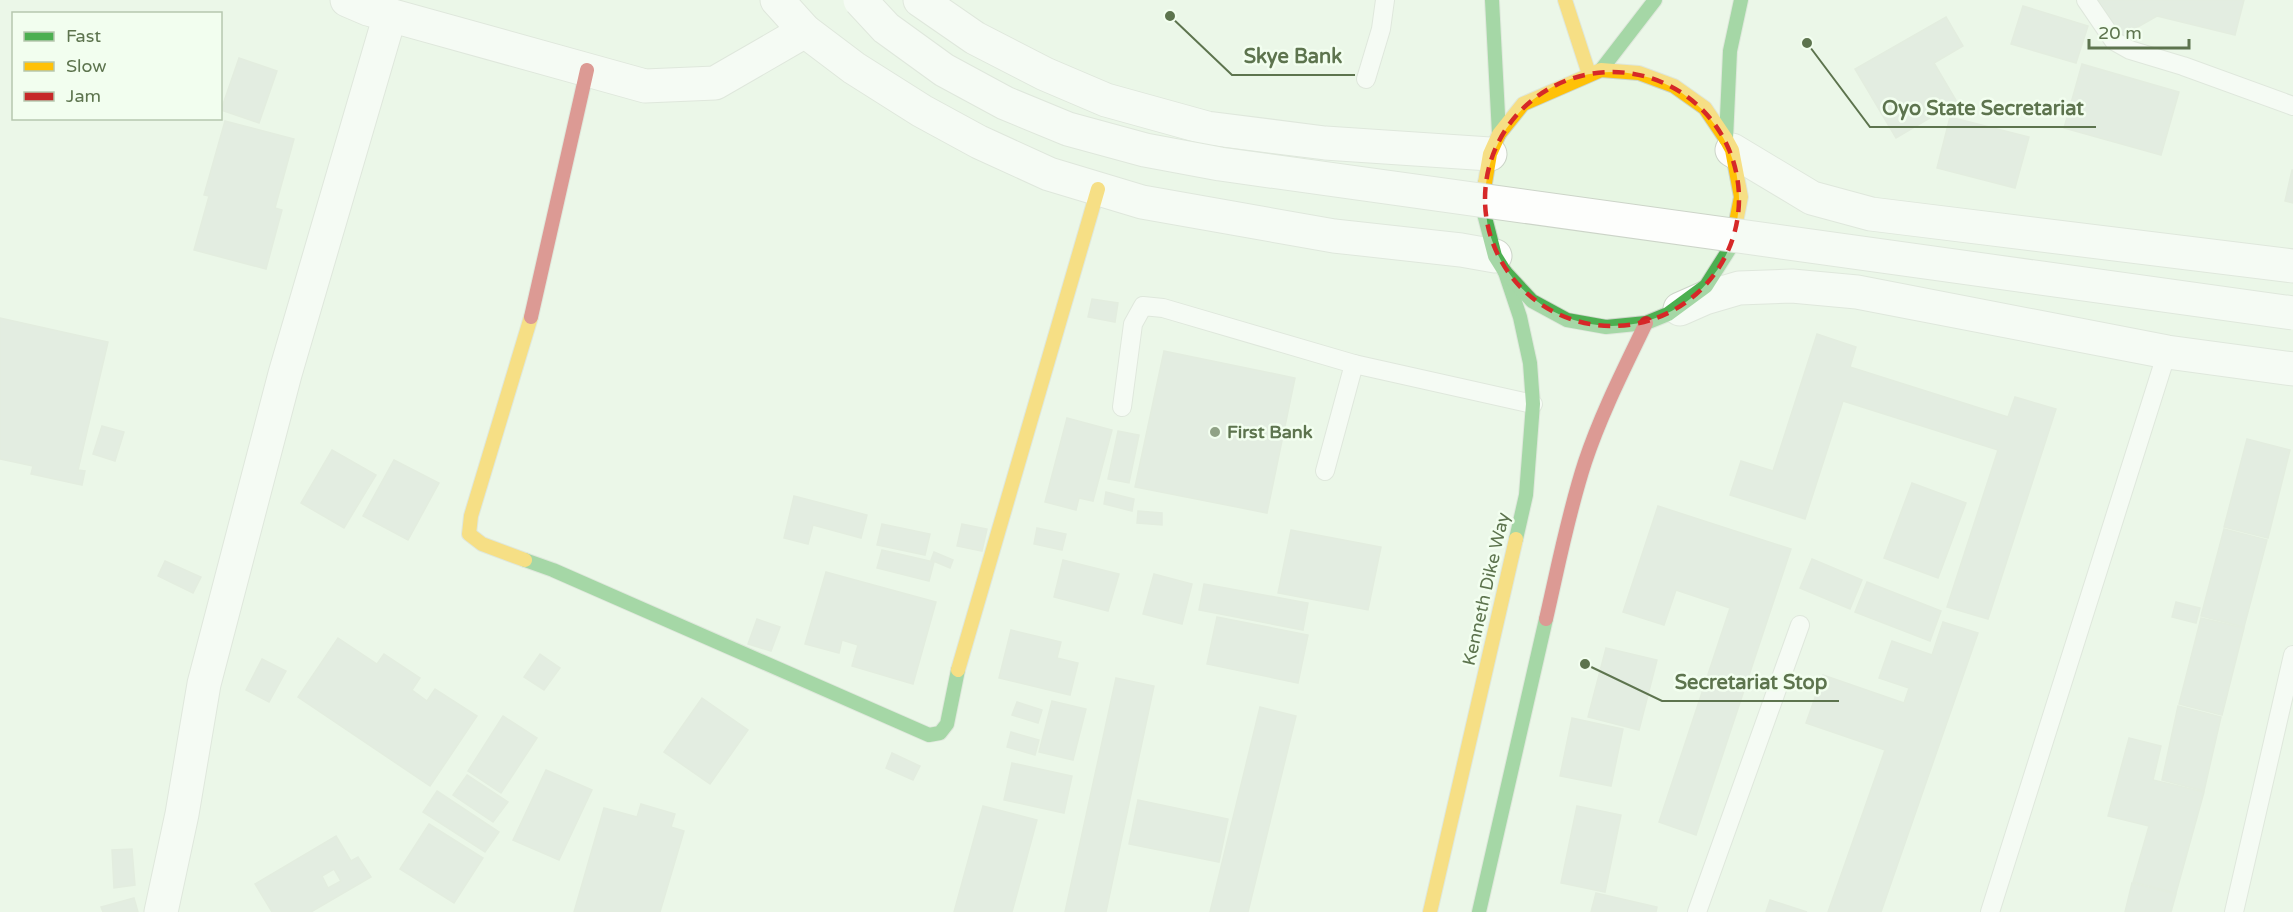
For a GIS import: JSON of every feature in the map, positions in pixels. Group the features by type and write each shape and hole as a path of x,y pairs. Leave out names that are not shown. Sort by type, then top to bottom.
{"main road":[{"name":"Kenneth Dike Way","path":"1430,912 1526,495 1533,404 1530,363 1523,328 1482,206 1494,144 1492,0"},
{"path":"1565,0 1595,72"},
{"path":"1595,72 1655,0"},
{"path":"1500,264 1532,301 1567,320 1606,327 1657,319 1707,286 1732,245 1741,197 1729,145 1727,89 1730,55 1741,0"},
{"path":"587,70 528,330 471,516 469,534 482,544 553,570 929,735 940,733 947,724 956,677 1098,189"},
{"path":"1494,144 1523,104 1595,72 1639,73 1674,86 1704,108 1729,145"},
{"path":"1479,912 1585,462 1606,404 1657,319"}],"street":[{"path":"347,0 390,15 645,86 715,83 805,31"},
{"path":"777,0 805,31 854,68 922,111 979,142 1050,174 1142,202 1334,236 1461,249 1500,264"},
{"path":"860,0 886,28 944,70 1005,103 1068,129 1145,150 1220,164 2293,313"},
{"path":"920,0 975,38 1045,74 1106,100 1196,124 1325,143 1494,144"},
{"path":"161,912 182,814 204,684 285,374 390,15"},
{"path":"1729,145 1812,198 1871,214 2293,266"},
{"path":"1657,319 1705,298 1739,288 1792,286 1857,292 2167,352 2293,369"}],"lane":[{"path":"1366,79 1381,29 1385,0"},
{"path":"2086,0 2114,41 2130,50 2183,66 2293,106"},
{"path":"1122,407 1133,324 1143,306 1163,308 1354,364 1533,404"},
{"path":"1990,912 2167,352"},
{"path":"1325,471 1354,364"},
{"path":"1697,912 1800,625"},
{"path":"2234,912 2293,656"}],"highlighted area":[{"path":"1601,70 1639,73 1674,86 1705,108 1732,150 1741,197 1732,245 1706,286 1668,314 1646,323 1606,327 1567,320 1532,301 1495,256 1482,206 1490,154 1523,104"}],"shaded area":[{"path":"0,0 2293,0 2293,912 0,912"}],"building":[{"path":"2091,0 2244,0 2235,35 2157,16 2115,40"},
{"path":"2023,6 2088,26 2076,63 2011,44"},
{"path":"1946,17 1963,46 1934,63 1957,102 1896,138 1855,69"},
{"path":"239,58 277,71 259,123 222,110"},
{"path":"2082,64 2179,92 2161,155 2064,128"},
{"path":"1950,117 2029,137 2015,188 1937,168"},
{"path":"225,121 294,139 275,208 282,210 266,269 194,250 209,196 204,195"},
{"path":"2293,170 2293,203 2285,201"},
{"path":"1092,299 1118,303 1115,322 1088,317"},
{"path":"0,318 108,342 78,470 85,471 82,485 31,474 33,466 0,459"},
{"path":"1817,334 1856,347 1850,367 2008,417 2015,397 2056,409 1988,619 1947,607 1998,450 1843,401 1805,519 1730,495 1741,461 1773,471"},
{"name":"First Bank","path":"1164,351 1295,378 1267,513 1135,487"},
{"path":"1067,418 1112,430 1093,501 1079,498 1076,510 1045,502"},
{"path":"102,426 124,432 115,461 93,454"},
{"path":"1118,431 1139,435 1129,483 1108,479"},
{"path":"2247,439 2290,450 2268,538 2224,527"},
{"path":"332,450 376,475 344,528 301,503"},
{"path":"394,460 439,483 408,540 363,516"},
{"path":"1912,483 1966,503 1938,578 1884,558"},
{"path":"1106,492 1134,499 1132,511 1104,504"},
{"path":"794,496 867,515 861,538 813,525 808,544 784,538"},
{"path":"1658,506 1791,549 1696,835 1659,822 1730,608 1676,590 1664,625 1623,612"},
{"path":"1138,511 1162,513 1162,525 1137,523"},
{"path":"882,524 930,534 925,555 877,545"},
{"path":"962,524 987,529 982,551 957,546"},
{"path":"1037,528 1066,534 1062,550 1034,544"},
{"path":"2224,529 2267,540 2244,627 2201,616"},
{"path":"1291,530 1381,547 1368,610 1278,593"},
{"path":"882,550 934,562 929,581 877,568"},
{"path":"934,552 953,560 950,568 931,560"},
{"path":"1812,559 1862,580 1850,609 1800,588"},
{"path":"1063,560 1119,574 1108,611 1054,597"},
{"path":"165,561 201,577 193,593 158,576"},
{"path":"826,572 936,602 913,684 852,666 858,645 842,640 839,653 805,644"},
{"path":"1154,574 1192,584 1182,624 1143,614"},
{"path":"1867,582 1941,611 1930,641 1855,612"},
{"path":"1204,584 1308,603 1303,630 1199,610"},
{"path":"2176,602 2200,608 2196,623 2172,617"},
{"path":"1217,617 1308,635 1298,683 1207,664"},
{"path":"2201,618 2244,628 2222,715 2179,704"},
{"path":"757,619 780,627 771,651 748,644"},
{"path":"1943,622 1978,633 1881,912 1828,912 1885,750 1806,723 1823,675 1904,703 1909,688 1879,678 1892,641 1932,655"},
{"path":"1011,630 1061,642 1057,658 1078,663 1070,695 999,678"},
{"path":"338,638 377,664 384,654 420,678 412,690 427,701 435,689 477,716 430,786 298,697"},
{"path":"1606,648 1657,660 1639,730 1588,717"},
{"path":"540,654 560,668 544,690 524,677"},
{"path":"262,659 286,671 269,702 246,690"},
{"path":"1116,678 1154,686 1106,912 1065,912"},
{"path":"702,698 748,730 710,784 664,752"},
{"path":"1052,701 1086,709 1073,760 1039,752"},
{"path":"1017,702 1042,710 1038,723 1012,715"},
{"path":"2178,706 2221,717 2204,791 2162,780"},
{"path":"1260,707 1296,716 1248,912 1210,912"},
{"path":"503,716 537,738 501,793 468,771"},
{"path":"1572,718 1623,729 1611,786 1560,776"},
{"path":"1011,732 1039,740 1035,755 1007,747"},
{"path":"2129,738 2161,746 2153,780 2204,792 2176,893 2133,882 2149,826 2108,816"},
{"path":"892,753 920,766 913,780 886,768"},
{"path":"1012,763 1072,776 1064,813 1004,800"},
{"path":"546,770 592,790 559,860 513,840"},
{"path":"467,775 508,802 493,822 453,795"},
{"path":"437,791 499,832 485,852 423,812"},
{"path":"1138,800 1228,819 1219,862 1129,844"},
{"path":"641,804 675,814 671,827 684,831 660,912 574,912 604,808 637,817"},
{"path":"983,806 1037,820 1012,912 954,912"},
{"path":"1577,806 1621,815 1605,892 1561,883"},
{"path":"429,824 483,858 454,903 400,869"},
{"path":"336,836 351,861 358,857 371,877 311,912 272,912 255,884","holes":["334,869 341,881 328,888 322,876"]},
{"path":"132,849 135,885 114,888 112,850"},
{"path":"2132,883 2176,894 2171,912 2125,912"},
{"path":"1596,893 1657,907 1656,912 1591,912"},
{"path":"134,898 138,912 103,912 101,907"},
{"path":"1770,900 1807,912 1766,912"}],"traffic: fast":[{"path":"1492,0 1499,134"},
{"path":"1601,70 1655,0"},
{"path":"1726,139 1730,51 1741,0"},
{"path":"1485,183 1482,206 1495,256 1505,272 1520,317 1530,363 1533,404 1526,495 1516,539"},
{"path":"1505,272 1532,301 1567,320 1606,327 1646,323 1668,314 1706,286 1732,245 1735,227"},
{"path":"525,560 553,570 929,735 940,733 947,724 958,670"},
{"path":"1479,912 1546,619"}],"traffic: slow":[{"path":"1565,0 1589,74"},
{"path":"1485,183 1490,154 1499,134 1523,104 1601,70 1639,73 1674,86 1705,108 1726,139 1732,150 1741,197 1735,227"},
{"path":"958,670 1098,189"},
{"path":"525,560 482,544 469,534 471,516 531,317"},
{"path":"1430,912 1516,539"}],"traffic: jam":[{"path":"531,317 587,70"},
{"path":"1546,619 1568,521 1591,444 1646,323"}],"place":[{"name":"Skye Bank","path":"1170,16"},
{"name":"Oyo State Secretariat","path":"1807,43"},
{"name":"First Bank","path":"1215,432"},
{"name":"Secretariat Stop","path":"1585,664"}]}
